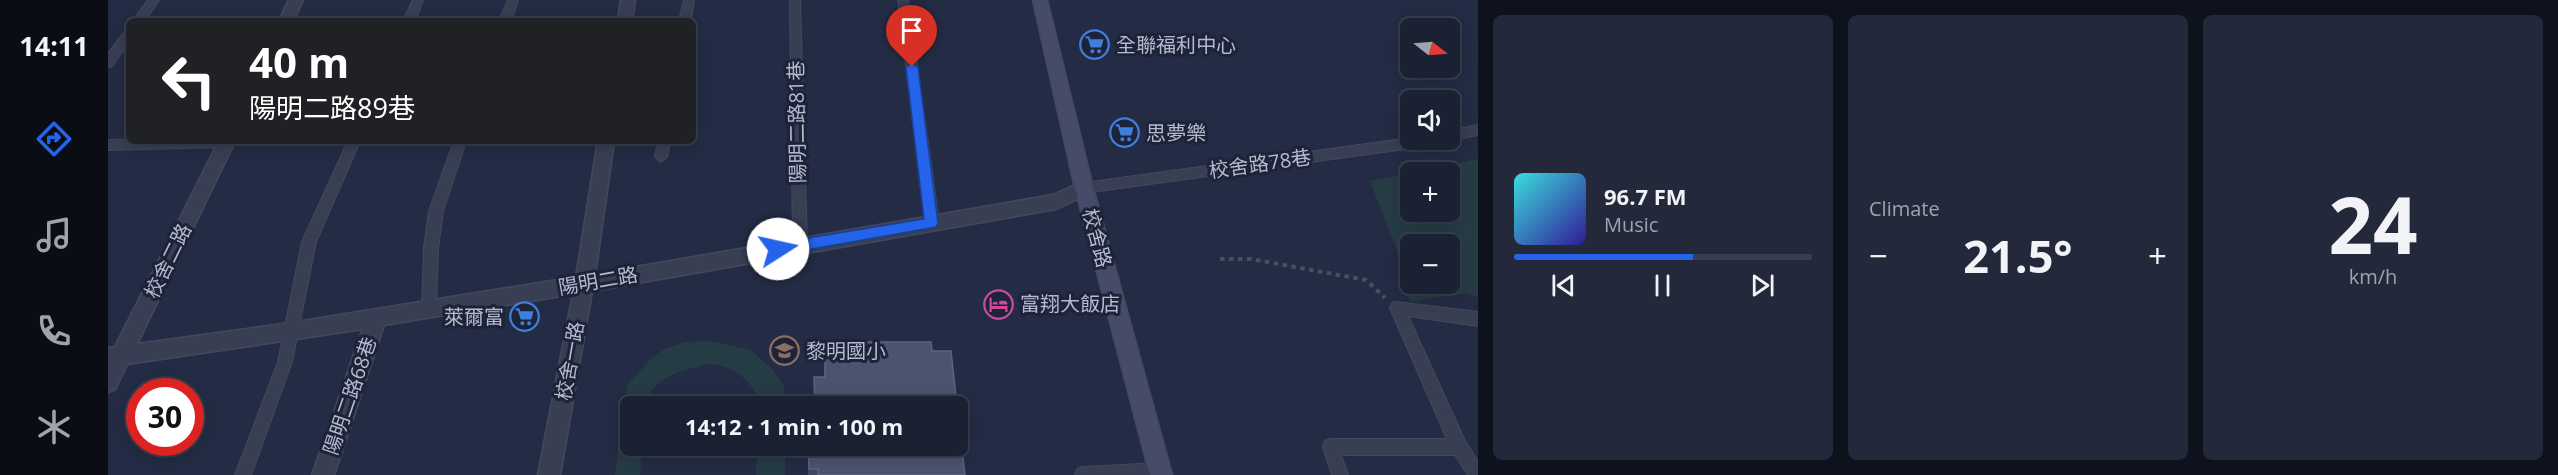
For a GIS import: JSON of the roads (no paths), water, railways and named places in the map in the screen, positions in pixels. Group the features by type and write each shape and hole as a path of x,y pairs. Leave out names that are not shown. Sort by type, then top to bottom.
{"street":[{"path":"287,18 296,0"},
{"path":"625,18 628,0"},
{"name":"校舍路","path":"1040,0 1084,188 1160,473"},
{"name":"校舍二路","path":"108,382 115,356 225,144"},
{"name":"校舍一路","path":"549,475 584,284 606,144"},
{"name":"陽明二路","path":"115,356 290,332 584,284 1056,202 1084,188"},
{"name":"陽明二路68巷","path":"324,475 377,317"}],"lane":[{"path":"141,18 154,0"},
{"path":"410,18 418,0"},
{"path":"506,18 513,0"},
{"path":"686,18 689,0"},
{"name":"陽明二路81巷","path":"795,0 800,245"},
{"path":"903,0 932,223"},
{"path":"108,63 126,38"},
{"path":"1460,134 1478,130"},
{"path":"108,145 147,144"},
{"path":"243,475 285,362 309,242 353,144"},
{"path":"429,308 431,248 436,211 459,144"},
{"path":"661,157 663,144"},
{"name":"校舍路78巷","path":"1084,188 1400,145"},
{"path":"1477,475 1459,447 1397,308 1478,319"},
{"path":"1340,475 1331,447 1459,447"},
{"path":"1083,475 1160,473"}],"place":[{"name":"全聯福利中心","path":"1095,45"},
{"name":"思夢樂","path":"1125,133"},
{"name":"富翔大飯店","path":"999,304"},
{"name":"萊爾富","path":"525,317"},
{"name":"黎明國小","path":"785,351"}]}
